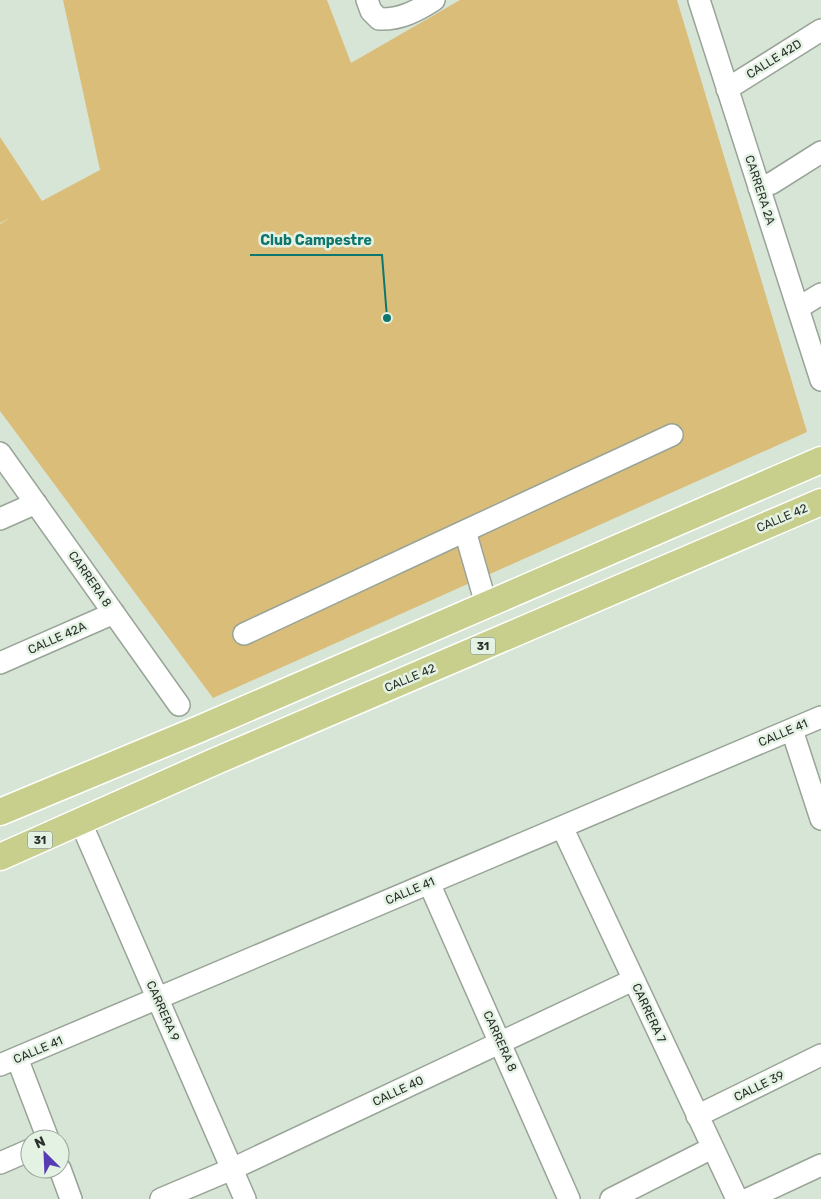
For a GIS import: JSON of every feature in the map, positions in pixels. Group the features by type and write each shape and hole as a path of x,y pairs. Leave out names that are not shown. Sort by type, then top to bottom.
{"main road":[{"path":"0,812 197,730 821,460"},
{"name":"CALLE 42","path":"0,857 80,823 216,760 821,502"}],"street":[{"path":"367,0 371,11 379,19 393,20 410,14 434,0"},
{"name":"CARRERA 2A","path":"699,0 821,380"},
{"name":"CALLE 42D","path":"727,89 821,30"},
{"path":"759,188 772,183 821,152"},
{"path":"798,308 821,294"},
{"path":"244,634 672,435"},
{"name":"CARRERA 8","path":"0,453 179,705"},
{"path":"0,519 36,503"},
{"path":"465,531 486,604"},
{"name":"CALLE 42A","path":"0,663 114,613"},
{"name":"CALLE 41","path":"8,1062 821,717"},
{"path":"792,730 821,819"},
{"name":"CARRERA 9","path":"80,823 245,1199"},
{"name":"CARRERA 7","path":"562,827 737,1199"},
{"name":"CARRERA 8","path":"429,883 570,1199"},
{"name":"CALLE 40","path":"161,1199 232,1169 633,980"},
{"name":"CALLE 39","path":"698,1116 821,1055"},
{"path":"8,1062 43,1129"},
{"path":"611,1199 712,1148"},
{"path":"0,1164 20,1155"},
{"path":"748,1199 821,1165"},
{"path":"64,1179 71,1199"}],"shaded area":[{"path":"63,0 327,0 351,63 460,0 677,0 807,432 213,698 0,411 0,224 10,218 0,223 0,137 42,201 100,170"}],"place":[{"name":"Club Campestre","path":"387,318"}]}
